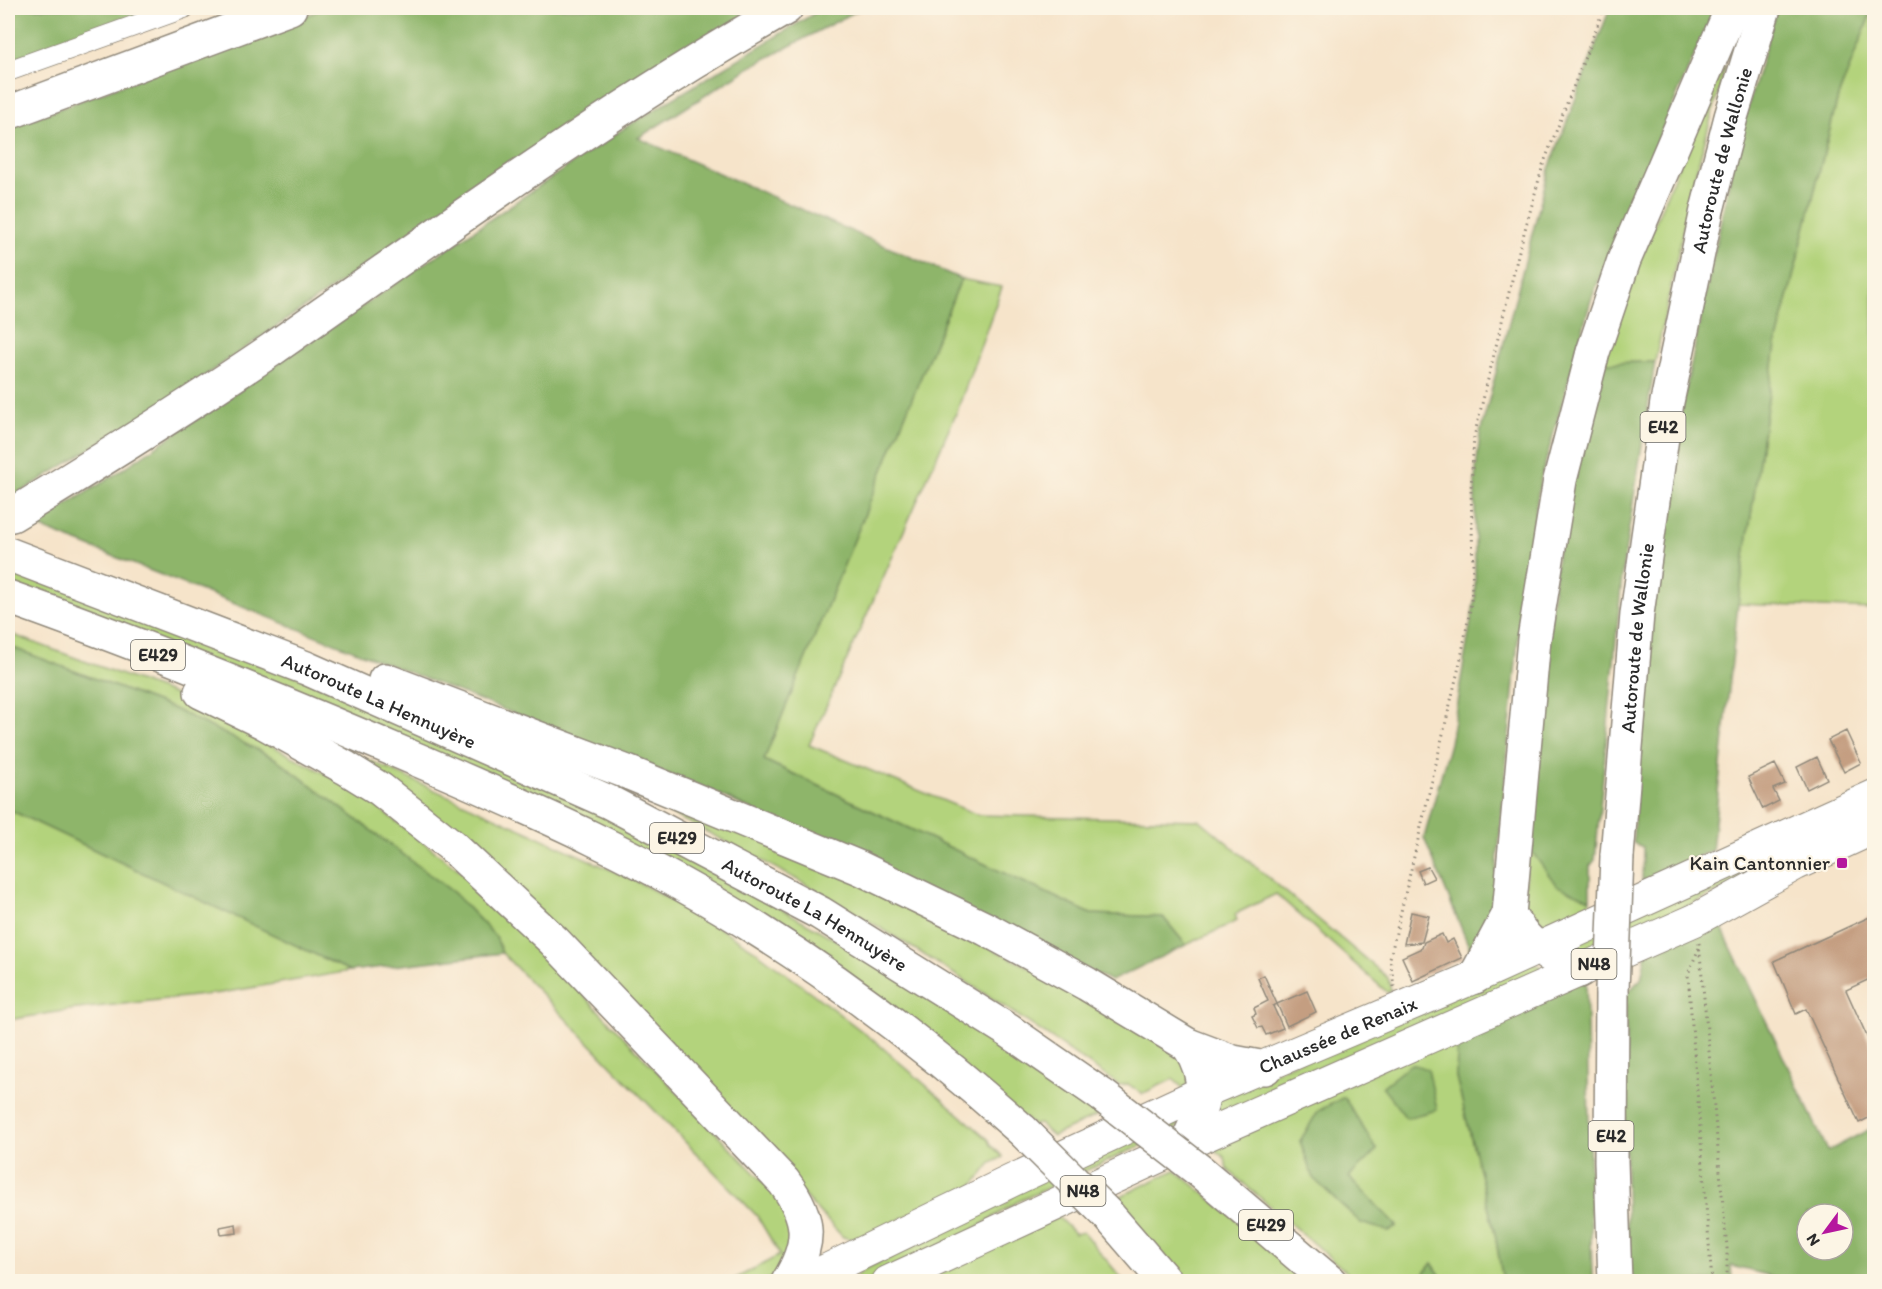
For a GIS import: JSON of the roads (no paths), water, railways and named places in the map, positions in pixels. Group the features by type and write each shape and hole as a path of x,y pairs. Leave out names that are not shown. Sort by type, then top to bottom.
{"highway":[{"path":"8,113 290,8"},
{"path":"12,515 150,430 649,89 786,8"},
{"path":"1474,977 1509,914 1534,639 1560,480 1593,352 1624,260 1732,8"},
{"name":"Autoroute de Wallonie","path":"1615,1281 1611,1161 1611,990 1617,856 1636,614 1667,402 1709,200 1764,8"},
{"name":"Autoroute La Hennuyère","path":"8,554 317,673 609,802 820,913 1009,1031 1194,1158 1330,1281"},
{"path":"16,600 73,640 163,674 304,744 381,789 459,853 554,941 784,1182 798,1200 805,1220 806,1244 801,1262 788,1281"},
{"name":"Autoroute La Hennuyère","path":"16,600 303,710 572,829 758,929 821,971 915,1040 1023,1131 1108,1215 1166,1281"},
{"path":"222,635 278,639 770,829 860,868 986,929 1087,984 1188,1045 1233,1062 1265,1068"},
{"path":"1509,914 1522,935 1536,949 1579,971"},
{"path":"1188,1045 1199,1062 1203,1092 1194,1158"}],"main road":[{"name":"Chaussée de Renaix","path":"802,1281 1012,1180 1203,1092 1398,1011 1875,796"},
{"name":"Chaussée de Renaix","path":"888,1281 1194,1158 1579,971 1698,933 1796,864 1875,828"}],"street":[{"path":"8,70 184,8"}],"place":[{"name":"Kain Cantonnier","path":"1842,863"}]}
